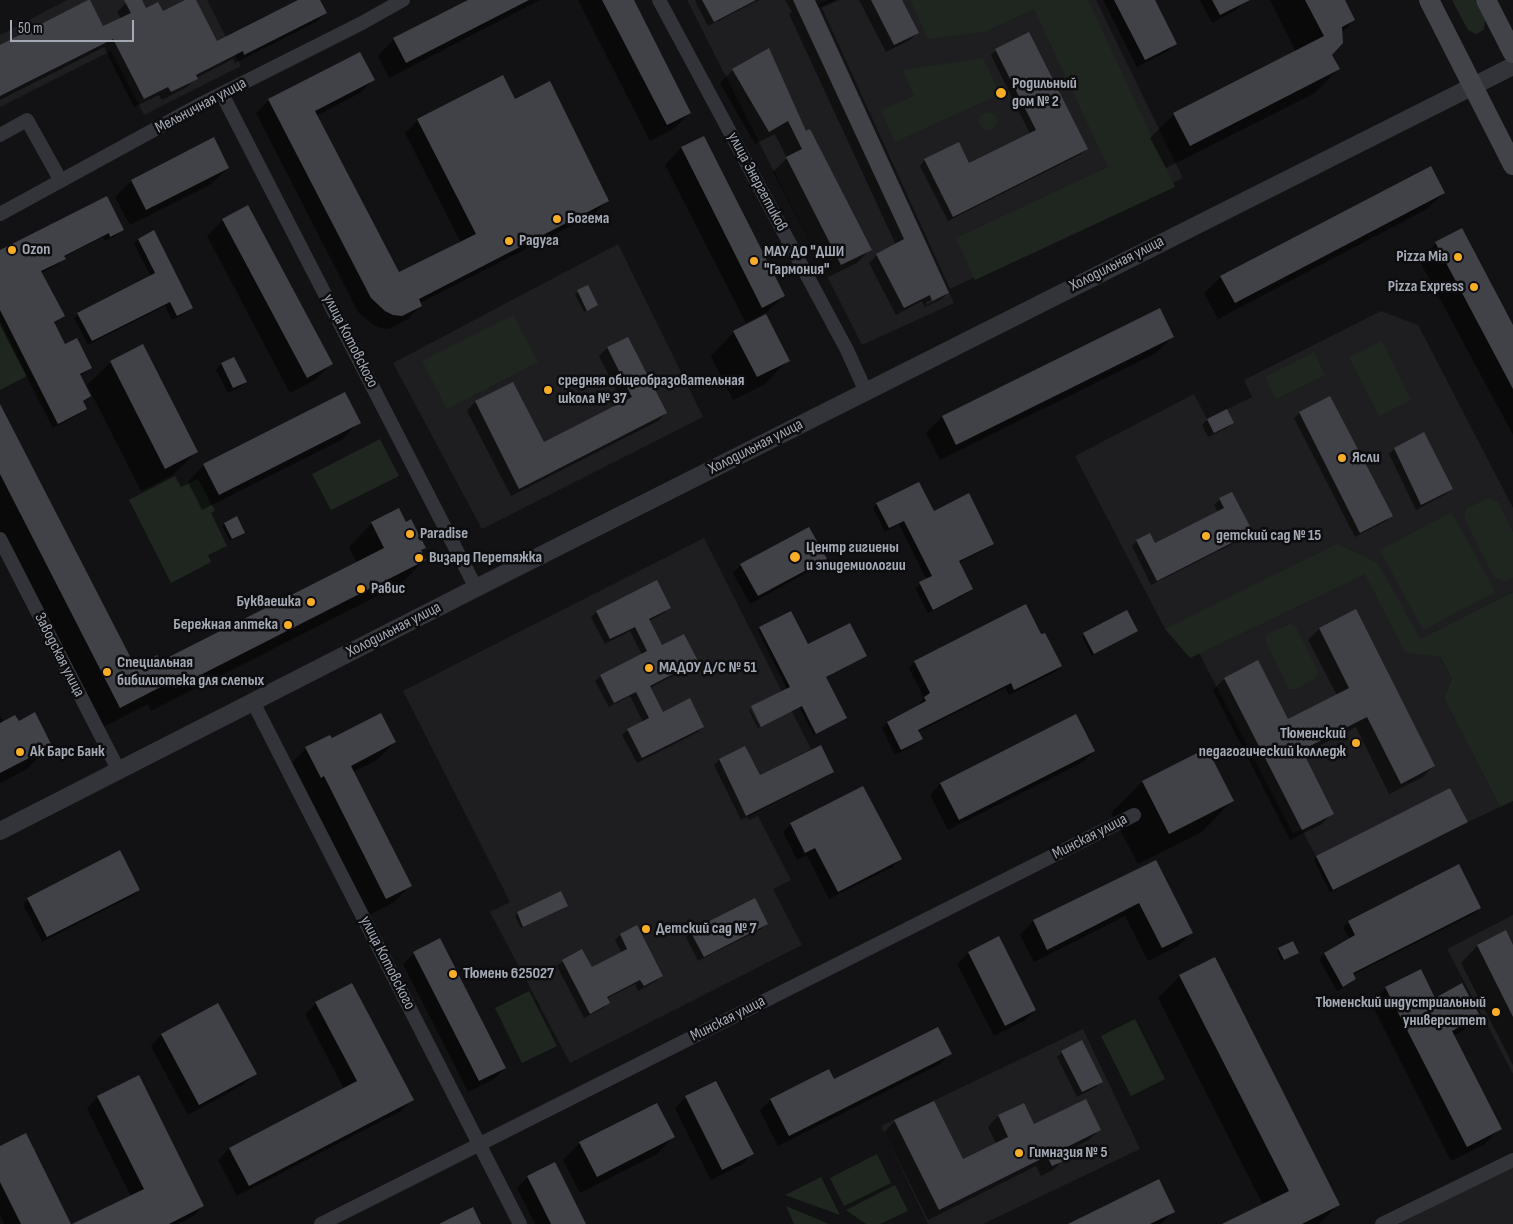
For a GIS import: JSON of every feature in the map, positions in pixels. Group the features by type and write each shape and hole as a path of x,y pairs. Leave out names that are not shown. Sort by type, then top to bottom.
{"main road":[{"path":"1429,0 1513,165"},
{"path":"1486,0 1513,53"}],"street":[{"name":"Мельничная улица","path":"0,214 222,94 403,0"},
{"name":"улица Энергетиков","path":"659,0 848,350 866,392"},
{"name":"Холодильная улица","path":"0,831 476,588 1513,66"},
{"name":"улица Котовского","path":"222,94 476,588"},
{"path":"0,135 27,120 61,181"},
{"name":"Заводская улица","path":"0,539 119,771"},
{"name":"улица Котовского","path":"253,702 520,1224"},
{"name":"Минская улица","path":"321,1224 1134,815"},
{"path":"1382,1224 1513,1160"}],"shaded area":[{"path":"67,0 207,0 241,66 144,115 111,51 0,107 0,35"},
{"path":"687,0 829,0 818,5 954,303 862,345"},
{"name":"Родильный дом № 2","path":"839,0 1096,0 1183,178 950,289 822,8"},
{"path":"910,0 1088,0 1175,187 975,280 956,238 1108,167 1034,9 984,32 928,39"},
{"path":"1452,0 1475,0 1485,20 1484,30 1476,34 1468,30"},
{"path":"983,58 1000,94 895,142 881,110 914,96 903,70"},
{"path":"988,112 994,115 997,121 994,127 988,130 982,127 979,121 982,115"},
{"name":"средняя общеобразовательная школа № 37","path":"618,244 703,417 482,529 393,363"},
{"path":"1381,311 1418,325 1513,508 1513,592 1420,639 1440,657 1452,678 1444,698 1500,807 1468,822 1450,788 1316,856 1302,830 1293,834 1199,653 1165,629 1075,456 1194,394 1207,419 1252,397 1244,380"},
{"path":"513,315 538,362 447,409 422,361"},
{"path":"0,321 27,376 0,390"},
{"path":"1382,341 1411,400 1379,416 1349,357"},
{"path":"1314,352 1325,375 1276,399 1265,377"},
{"path":"380,439 399,476 331,510 312,474"},
{"path":"175,476 181,487 198,479 215,511 211,513 227,546 208,555 211,562 171,583 129,500"},
{"path":"1489,498 1498,502 1513,532 1513,578 1504,581 1494,577 1464,517 1467,508"},
{"path":"1452,512 1495,592 1423,630 1380,550"},
{"path":"704,538 811,749 733,789 749,820 758,816 791,880 773,889 802,945 570,1063 490,912 510,902 403,691"},
{"path":"1337,544 1378,563 1420,639 1513,592 1513,801 1500,807 1444,698 1452,678 1440,657 1405,652 1365,574 1190,658 1165,629"},
{"path":"1290,624 1295,626 1318,671 1316,678 1296,689 1289,689 1265,640 1267,634"},
{"name":"Тюменский индустриальный университет","path":"1513,915 1513,1074 1447,949"},
{"path":"529,991 557,1046 522,1063 495,1008"},
{"path":"1135,1019 1165,1079 1131,1096 1101,1036"},
{"path":"1083,1029 1140,1149 983,1224 928,1224 881,1126"},
{"path":"877,1154 891,1183 844,1206 830,1178"},
{"path":"1513,1165 1513,1224 1399,1224 1405,1221"},
{"path":"821,1177 840,1215 785,1195"},
{"path":"895,1185 908,1211 880,1224 866,1224 846,1210"},
{"path":"786,1206 829,1224 794,1224"}],"building":[{"path":"90,0 103,26 131,13 124,0 142,0 146,8 158,2 163,11 185,0 196,0 217,41 298,0 320,0 327,13 244,55 243,51 196,75 198,79 171,92 168,87 144,99 113,39 0,96 0,45"},
{"path":"468,0 529,0 406,63 393,38"},
{"path":"602,0 634,0 691,113 667,125"},
{"path":"702,0 756,0 714,22"},
{"path":"793,0 815,0 949,293 932,301 930,295 904,308 876,254 904,239"},
{"path":"871,0 902,0 919,33 894,45"},
{"path":"1114,0 1155,0 1177,44 1145,60"},
{"path":"1212,0 1250,0 1220,15"},
{"path":"1305,0 1345,0 1355,20 1342,27 1343,43 1332,55 1340,69 1190,146 1173,113 1324,36"},
{"path":"1029,32 1088,149 953,217 924,159 959,142 969,163 1036,130 995,49"},
{"path":"769,48 806,131 810,129 872,250 841,265 786,157 802,149 788,121 769,132 732,69"},
{"path":"360,52 375,80 315,111 399,272 476,234 417,119 503,75 515,99 550,81 609,201 419,299 422,306 402,316 393,315 385,311 371,298 268,99"},
{"path":"704,136 785,296 762,308 681,147"},
{"path":"214,137 229,168 146,210 131,180"},
{"path":"1431,166 1445,193 1235,303 1220,276"},
{"path":"107,196 124,230 110,237 109,233 64,256 66,259 41,271 65,316 54,322 65,344 77,338 92,368 80,374 91,396 83,401 87,409 58,424 0,310 0,250"},
{"path":"248,205 333,364 307,378 222,219"},
{"path":"1462,228 1513,325 1513,389 1435,242"},
{"path":"154,230 193,308 177,316 170,302 92,341 77,313 155,273 138,239"},
{"path":"588,285 598,305 587,311 577,290"},
{"path":"1160,308 1174,337 956,445 942,416"},
{"path":"766,314 790,361 757,377 733,331"},
{"path":"628,337 667,413 519,489 475,401 513,382 544,442 632,397 607,347"},
{"path":"143,344 198,452 165,469 110,361"},
{"path":"234,357 247,382 233,388 221,363"},
{"path":"345,392 361,423 219,495 203,464"},
{"name":"Ясли","path":"1330,396 1393,516 1360,533 1299,412"},
{"path":"0,404 135,666 157,655 161,661 384,548 371,522 399,508 406,522 411,519 426,548 421,550 426,560 175,688 172,681 120,708 0,474"},
{"path":"1227,409 1234,423 1214,433 1207,419"},
{"path":"1424,432 1453,489 1421,505 1394,448"},
{"path":"919,482 934,511 969,493 994,544 959,561 973,589 933,610 919,582 932,576 904,521 889,528 876,503"},
{"name":"детский сад № 15","path":"1232,492 1253,532 1157,581 1136,540 1150,533 1155,543 1224,508 1219,498"},
{"path":"237,516 245,533 232,539 224,523"},
{"path":"809,527 827,559 758,596 740,564"},
{"name":"МАДОУ Д/С № 51","path":"657,580 671,608 649,619 662,645 684,634 698,661 650,686 663,712 690,698 704,727 642,758 627,729 649,718 636,692 614,703 600,675 647,651 635,627 610,639 596,611"},
{"path":"1026,604 1041,634 1045,633 1062,666 1014,690 1011,683 918,730 923,739 901,750 887,722 926,701 924,697 930,693 914,661"},
{"path":"1356,609 1435,766 1401,784 1367,717 1302,750 1334,814 1302,830 1224,678 1258,660 1288,719 1349,688 1319,628"},
{"path":"1127,610 1138,631 1094,654 1083,633"},
{"path":"791,611 808,644 850,623 867,656 826,677 847,718 816,734 802,706 761,727 751,706 790,687 759,627"},
{"path":"35,712 52,746 0,773 0,723 15,715 19,721"},
{"path":"381,713 396,742 351,766 412,886 386,899 324,776 321,778 305,747 330,735 332,738"},
{"path":"1076,714 1095,751 959,820 940,783"},
{"path":"821,745 834,772 746,816 719,759 745,746 760,775"},
{"path":"1207,748 1234,801 1169,834 1142,781"},
{"path":"863,786 902,859 838,892 815,848 805,853 790,823"},
{"path":"1450,788 1468,822 1333,890 1316,856"},
{"path":"120,850 140,890 47,937 27,898"},
{"path":"1156,860 1193,933 1162,948 1139,903 1047,950 1033,920"},
{"path":"1459,864 1481,908 1353,973 1356,979 1343,987 1324,953 1355,935 1348,921"},
{"path":"561,891 568,906 523,927 517,912"},
{"path":"755,898 768,924 704,957 690,931"},
{"path":"637,925 663,976 644,986 640,980 607,997 610,1003 590,1014 562,960 582,949 592,967 627,949 620,934"},
{"path":"1506,930 1513,945 1513,1017 1477,945"},
{"path":"999,936 1036,1010 1005,1026 968,952"},
{"path":"440,938 506,1068 479,1081 413,952"},
{"path":"1293,941 1299,953 1284,960 1278,948"},
{"path":"1215,957 1340,1205 1302,1224 1222,1224 1289,1191 1179,975"},
{"path":"1421,969 1435,998 1462,983 1480,1016 1452,1031 1502,1129 1467,1147 1385,987"},
{"path":"352,983 414,1100 249,1186 229,1148 357,1081 315,1002"},
{"path":"218,1003 257,1074 199,1105 161,1034"},
{"path":"938,1027 952,1054 789,1136 770,1099 829,1069 834,1079"},
{"path":"1082,1040 1103,1082 1082,1092 1061,1051"},
{"path":"139,1075 204,1206 169,1224 72,1224 144,1189 97,1096"},
{"path":"716,1081 754,1154 722,1170 685,1096"},
{"name":"Гимназия № 5","path":"1086,1099 1101,1130 1061,1150 1066,1160 1052,1166 1047,1156 939,1210 894,1120 934,1101 963,1159 1008,1137 998,1115 1024,1103 1034,1124"},
{"path":"657,1103 675,1137 597,1177 579,1142"},
{"path":"26,1133 71,1224 21,1224 0,1182 0,1146"},
{"path":"555,1162 586,1224 551,1224 527,1176"},
{"path":"1159,1179 1175,1212 1150,1224 1068,1224"},
{"path":"473,1207 481,1224 439,1224"}],"place":[{"name":"Родильный дом № 2","path":"1001,93"},
{"name":"Богема","path":"557,219"},
{"name":"Радуга","path":"509,241"},
{"name":"Ozon","path":"12,250"},
{"name":"Pizza Mia","path":"1458,257"},
{"name":"МАУ ДО \"ДШИ \"Гармония\"","path":"754,261"},
{"name":"Pizza Express","path":"1474,287"},
{"name":"средняя общеобразовательная школа № 37","path":"548,390"},
{"name":"Ясли","path":"1342,458"},
{"name":"Paradise","path":"410,534"},
{"name":"детский сад № 15","path":"1206,536"},
{"name":"Центр гигиены и эпидемиологии","path":"795,557"},
{"name":"Визард Перетяжка","path":"419,558"},
{"name":"Равис","path":"361,589"},
{"name":"Букваешка","path":"311,602"},
{"name":"Бережная аптека","path":"288,625"},
{"name":"МАДОУ Д/С № 51","path":"649,668"},
{"name":"Специальная бибилиотека для слепых","path":"107,672"},
{"name":"Тюменский педагогический колледж","path":"1356,743"},
{"name":"Ак Барс Банк","path":"20,752"},
{"name":"Детский сад № 7","path":"646,929"},
{"name":"Тюмень 625027","path":"453,974"},
{"name":"Тюменский индустриальный университет","path":"1496,1012"},
{"name":"Гимназия № 5","path":"1019,1153"}]}
